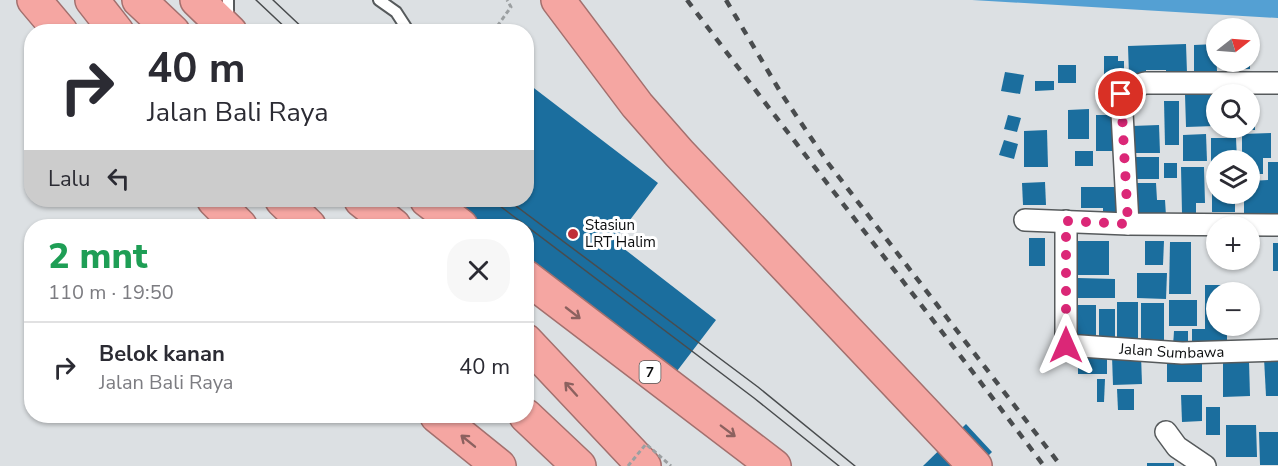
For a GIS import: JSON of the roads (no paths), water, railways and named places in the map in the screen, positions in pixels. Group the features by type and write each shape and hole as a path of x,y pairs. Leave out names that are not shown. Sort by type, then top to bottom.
{"highway":[{"path":"34,0 54,24"},
{"path":"92,0 111,24"},
{"path":"139,0 164,24"},
{"path":"197,0 229,21"},
{"path":"538,0 629,126 663,167 947,466"},
{"path":"558,0 638,105 679,153 975,466"},
{"path":"221,207 233,219"},
{"path":"289,207 302,219"},
{"path":"370,207 385,219"},
{"path":"436,207 452,219"},
{"name":"7","path":"534,283 774,466"},
{"path":"534,349 644,466"},
{"path":"446,423 499,466"},
{"path":"533,423 579,466"}],"street":[{"path":"1128,224 1121,94 1145,83 1278,83"},
{"path":"1025,220 1128,224 1278,225"},
{"name":"Jalan Sumbawa","path":"1066,221 1066,345 1182,353 1278,350"},
{"path":"1166,432 1177,447 1206,466"}],"lane":[{"path":"380,0 396,12 404,24"}],"water":[{"path":"972,0 1278,0 1278,18"}],"tram line":[{"path":"256,0 282,24"},
{"path":"273,0 298,24"},
{"path":"501,207 517,219"},
{"path":"517,207 533,219"},
{"path":"534,219 758,387 855,466"},
{"path":"534,232 754,398 839,466"}],"railway":[{"path":"687,0 1044,466"},
{"path":"726,0 781,93 828,163 1061,466"}],"place":[{"name":"Stasiun LRT Halim","path":"573,234"}]}
